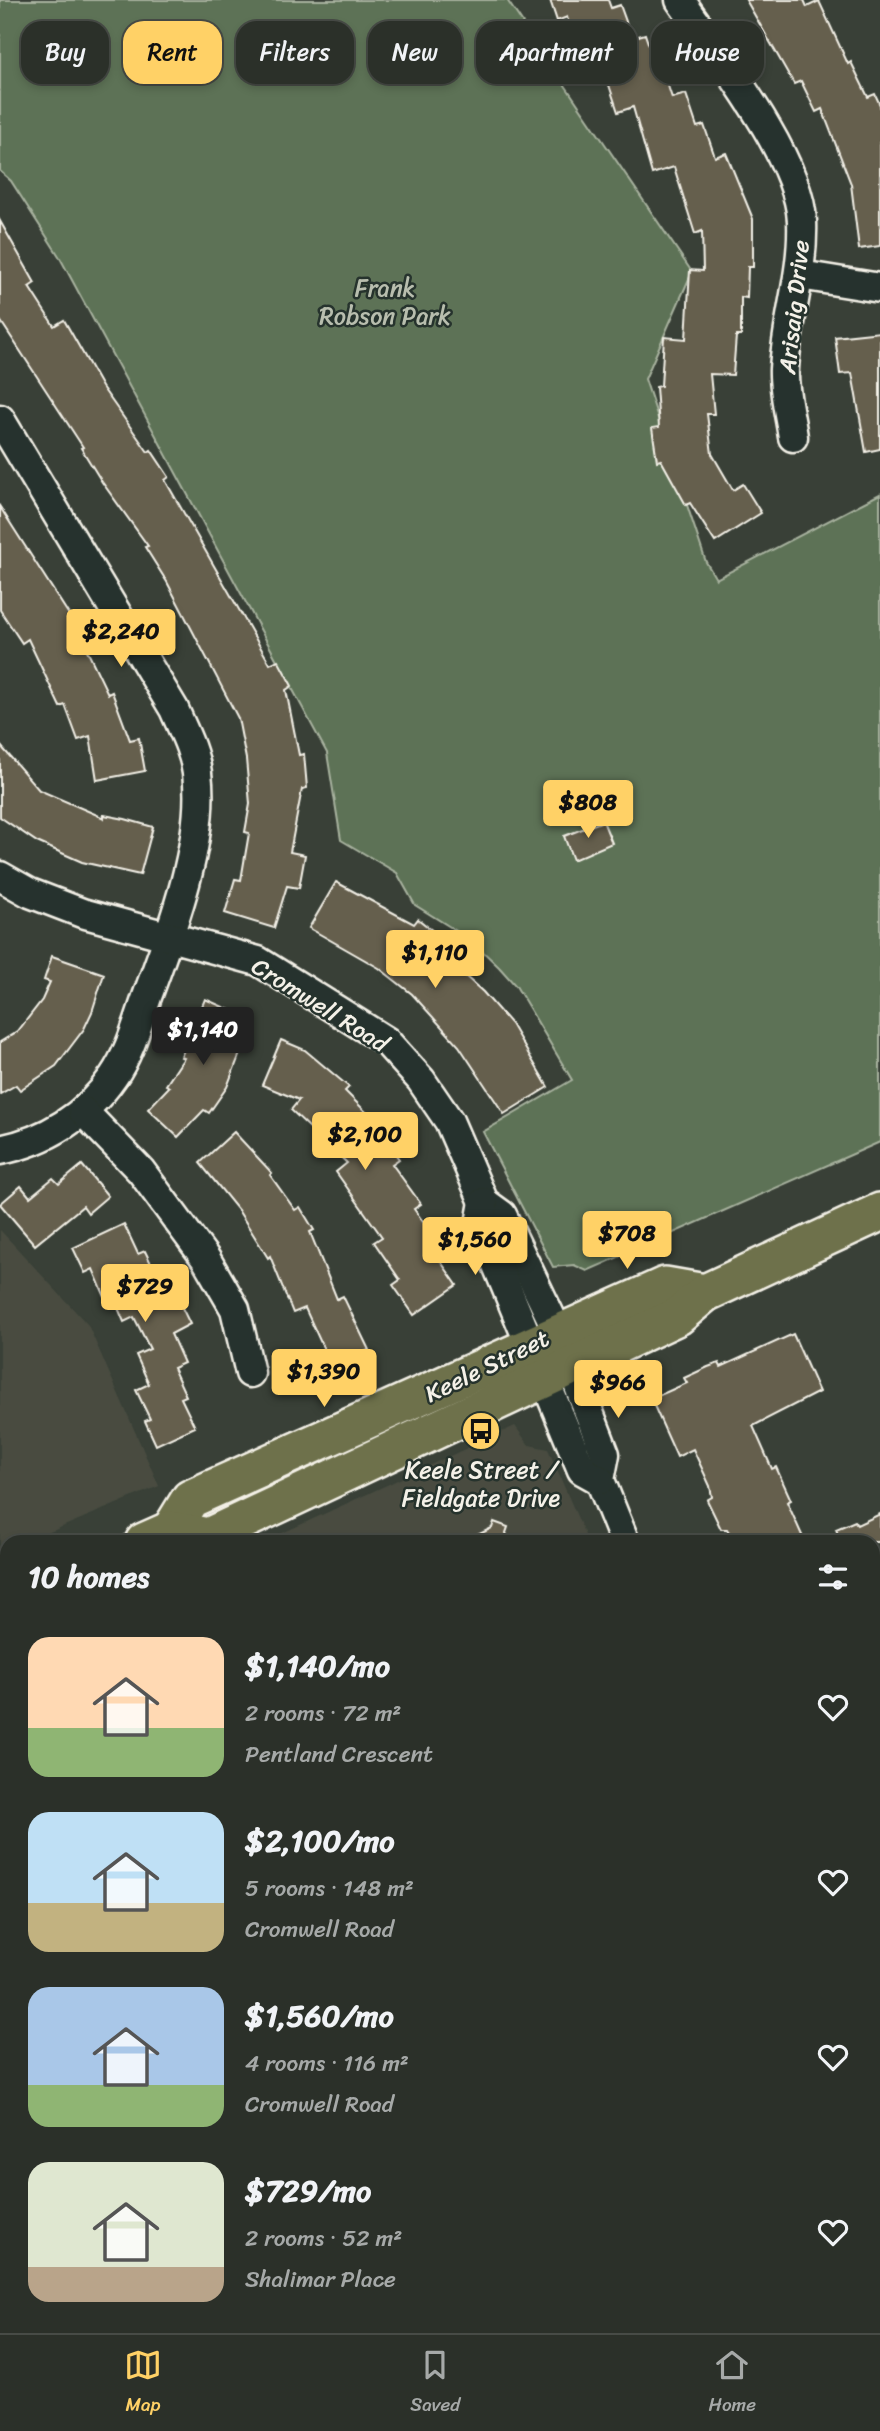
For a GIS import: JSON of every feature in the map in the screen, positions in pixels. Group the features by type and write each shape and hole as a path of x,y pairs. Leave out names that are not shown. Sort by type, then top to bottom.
{"main road":[{"name":"Keele Street","path":"210,1535 678,1316 705,1293 880,1212"},
{"name":"Keele Street","path":"158,1535 190,1499 418,1399 543,1339 665,1286 705,1293"}],"street":[{"name":"Arisaig Drive","path":"680,0 756,111 788,169 802,219 800,275 784,371 793,437"},
{"path":"800,275 880,288"},
{"path":"0,419 174,709 192,749 197,774 197,824 170,937 134,1037 114,1077 83,1111 55,1132 0,1150"},
{"name":"Cromwell Road","path":"0,876 30,892 82,913 258,961 386,1041 421,1080 449,1121 484,1202 480,1224 543,1339 557,1373 605,1454 600,1480 622,1535"},
{"path":"83,1111 141,1171 206,1259 235,1309 250,1373"}],"shaded area":[{"path":"0,1230 88,1325 159,1486 43,1535 0,1535"},
{"path":"515,1426 529,1445 548,1449 585,1535 278,1535"}],"green space":[{"name":"Frank Robson Park","path":"0,0 507,0 521,21 476,21 476,84 564,84 692,272 645,379 706,562 716,579 880,494 880,1142 587,1271 574,1265 553,1267 483,1132 572,1080 516,986 499,967 471,940 415,905 397,873 341,840 327,753 59,256 11,181 0,171"}],"building":[{"path":"550,0 608,0 611,8 620,5 626,21 568,21 567,17 557,21"},
{"path":"746,0 804,0 807,7 819,1 848,64 851,62 868,97 875,94 880,105 880,246 859,249 851,184 822,109 816,112 801,81 794,84 764,32 764,21 758,21"},
{"path":"645,34 651,52 651,84 667,84 672,98 686,94 697,127 704,125 715,157 726,153 753,219 753,267 748,267 747,298 741,297 741,336 736,336 733,375 710,374 714,414 707,414 712,454 733,490 743,484 761,513 715,542 690,503 686,505 661,460 657,461 652,428 659,427 656,387 661,386 664,337 686,339 690,270 703,271 702,231 695,234 674,167 652,174 633,107 618,112 609,84 637,84 637,36"},
{"path":"0,221 35,283 29,287 54,326 64,320 102,387 169,477 165,480 270,664 278,660 292,686 286,690 299,755 304,754 307,788 302,789 290,852 305,855 299,888 287,886 274,928 225,913 235,879 241,880 249,833 245,832 250,804 246,759 238,718 167,582 145,547 148,546 102,482 81,448 83,447 0,320"},
{"path":"880,332 880,449 866,452 852,373 840,374 835,337"},
{"path":"0,507 73,621 108,694 112,692 130,740 139,738 145,771 97,780 90,736 78,740 65,705 60,707 28,639 22,643 0,610"},
{"path":"0,745 39,790 104,818 104,815 153,827 140,875 82,862 37,842 0,817"},
{"path":"603,821 612,843 573,860 564,836"},
{"path":"336,882 414,924 418,919 444,940 436,950 483,992 511,1024 548,1087 504,1114 459,1046 412,994 379,968 309,928"},
{"path":"52,956 104,974 92,1012 84,1029 56,1066 20,1090 16,1085 0,1094 0,1042 18,1031 42,1000 50,982 44,980"},
{"path":"205,999 253,1020 227,1087 209,1113 204,1110 178,1137 148,1109 169,1087 166,1085 184,1058 181,1057"},
{"path":"281,1040 305,1050 349,1087 345,1091 379,1125 376,1128 399,1159 392,1164 421,1204 414,1209 439,1244 432,1249 457,1285 414,1315 393,1285 400,1280 374,1242 382,1237 336,1172 347,1163 291,1110 299,1100 262,1085"},
{"path":"234,1132 272,1173 270,1175 295,1210 300,1207 314,1230 310,1232 337,1299 343,1296 369,1350 332,1367 305,1308 293,1313 270,1256 268,1258 238,1210 200,1163"},
{"path":"82,1165 108,1196 88,1213 83,1206 35,1245 0,1204 21,1186 30,1197 53,1178 59,1184"},
{"path":"124,1224 138,1254 145,1251 158,1278 166,1275 190,1324 171,1334 184,1363 173,1368 186,1396 181,1398 195,1427 156,1445 145,1421 150,1419 136,1390 149,1384 136,1355 150,1349 134,1317 124,1322 112,1294 105,1297 93,1269 85,1273 73,1248"},
{"path":"793,1334 819,1392 753,1426 772,1469 776,1467 791,1500 787,1502 802,1535 731,1535 727,1529 721,1529 707,1500 712,1497 710,1486 693,1449 677,1457 651,1399 687,1383 684,1378 708,1367 719,1363 721,1367"},
{"path":"880,1514 880,1535 838,1535 836,1529 855,1521 857,1525"},
{"path":"494,1522 508,1527 507,1535 478,1535 492,1528"}],"place":[{"name":"Keele Street / Fieldgate Drive","path":"481,1431"}]}
